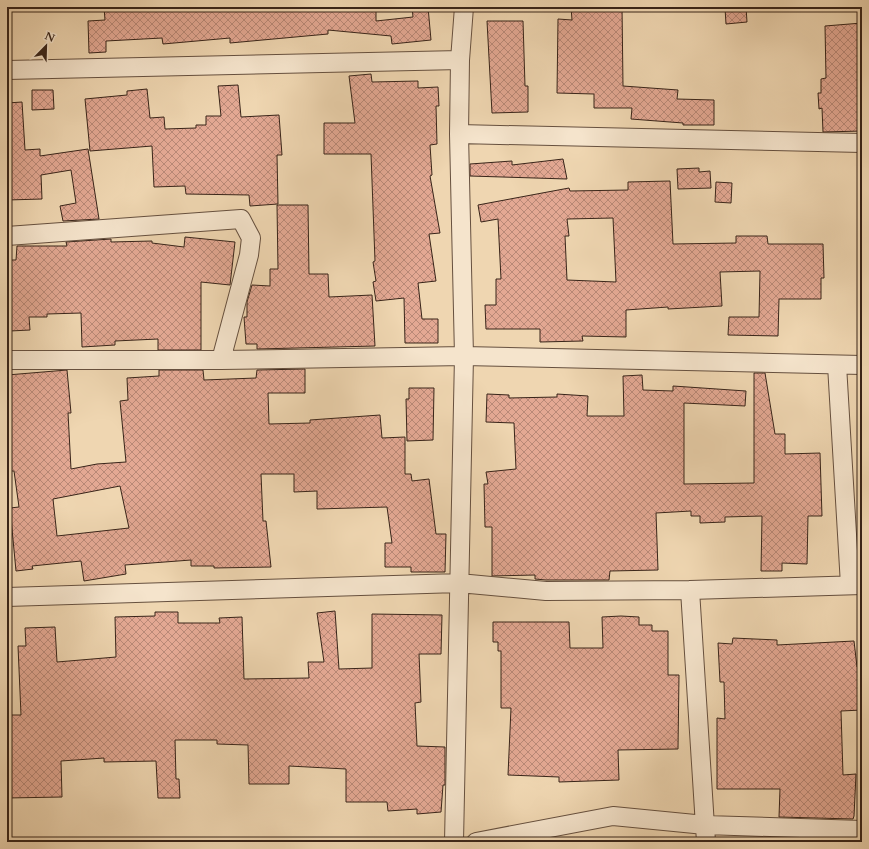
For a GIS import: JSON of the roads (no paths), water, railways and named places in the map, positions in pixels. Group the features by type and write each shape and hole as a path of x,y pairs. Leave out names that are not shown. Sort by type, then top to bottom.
{"street":[{"path":"454,842 464,356 460,60 464,7"},
{"path":"7,70 460,60"},
{"path":"460,134 862,143"},
{"path":"7,236 240,219 251,238 249,255 221,360"},
{"path":"7,360 221,360 464,356 862,365"},
{"path":"7,597 459,583 546,591 690,590 856,585 837,365"},
{"path":"690,590 706,834"},
{"path":"476,842 613,816 706,834 862,830"}]}
